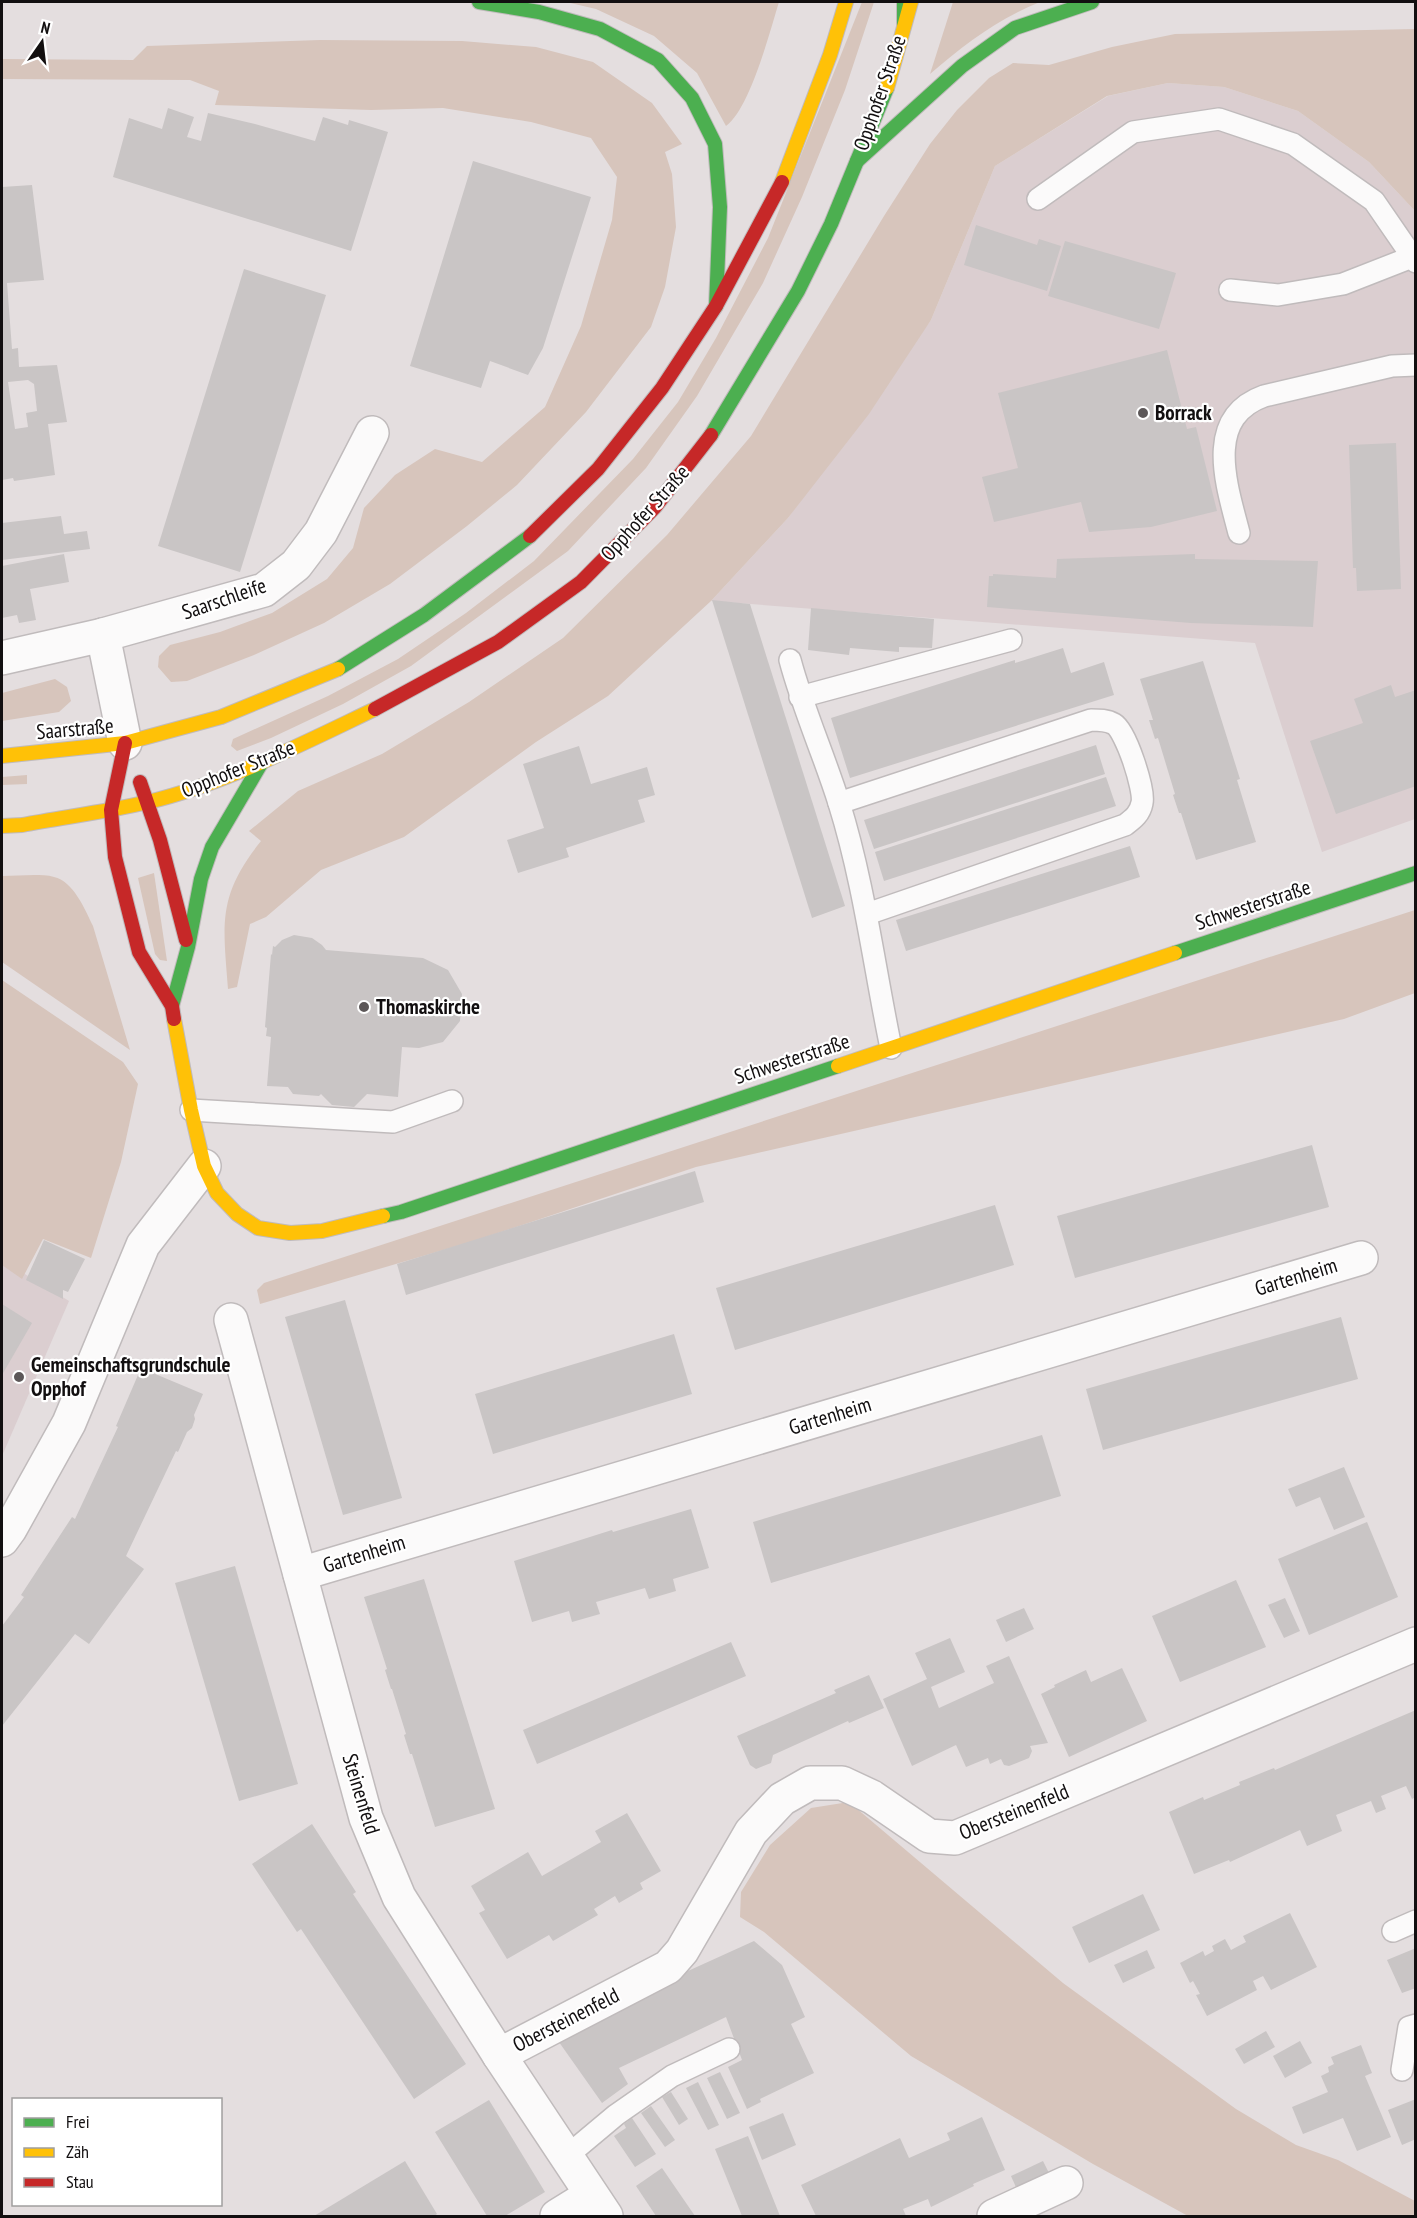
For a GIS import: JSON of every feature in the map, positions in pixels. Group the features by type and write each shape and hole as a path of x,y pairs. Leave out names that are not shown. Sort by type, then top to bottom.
{"main road":[{"path":"479,2 539,12 600,29 658,60 692,98 715,144 720,207 716,306"},
{"path":"188,947 166,868 163,846 131,760 221,717 338,669 443,602 525,541 598,469 662,388 716,306 781,184 830,55 846,2"},
{"path":"904,2 904,24"},
{"name":"Opphofer Straße","path":"148,802 183,792 262,762 380,707 498,642 581,582 655,507 718,426 798,291 831,224 886,91 911,2"},
{"path":"857,161 962,66 1016,28 1092,2"},
{"name":"Saarstraße","path":"2,756 131,760 111,810"},
{"path":"172,1006 188,947 201,879 212,847 262,762"},
{"path":"2,826 22,825 148,802"},
{"path":"111,810 115,857 139,952 172,1006 204,1166"},
{"name":"Schwesterstraße","path":"204,1166 217,1193 237,1215 258,1228 290,1233 322,1231 400,1212 1416,873"}],"street":[{"name":"Saarschleife","path":"2,658 104,635 264,590 296,565 321,532 372,433"},
{"path":"104,635 131,760"},
{"path":"2,1540 69,1423 143,1245 204,1166"},
{"name":"Gartenheim","path":"300,1574 1361,1258"},
{"name":"Steinenfeld","path":"231,1320 366,1818 399,1897 499,2055 599,2206"},
{"name":"Obersteinenfeld","path":"499,2055 668,1967 682,1951 751,1832 782,1798 810,1783 842,1783 872,1797 929,1836 955,1838 1416,1644"},
{"path":"994,2217 1066,2183"},
{"path":"557,2217 599,2206"}],"lane":[{"path":"1038,199 1133,132 1219,119 1293,144 1374,201 1414,260 1343,284 1278,295 1230,290"},
{"path":"1239,533 1224,474 1226,439 1234,416 1250,401 1264,396 1392,366 1416,365"},
{"path":"800,697 1011,640"},
{"path":"790,660 800,697 839,802 867,914 891,1048"},
{"path":"839,802 1091,720 1102,720 1115,724 1123,734 1142,789 1142,803 1137,816 1125,825 867,914"},
{"path":"191,1110 393,1122 452,1101"},
{"path":"1393,1931 1416,1920"},
{"path":"1402,2070 1409,2027 1416,2025"},
{"path":"567,2156 616,2115 672,2076 729,2049"}],"shaded area":[{"path":"566,2 779,2 751,87 735,117 726,126 697,73 654,36 596,9"},
{"path":"862,2 874,2 845,90 802,197 763,283 697,396 646,468 568,551 411,666 343,704 271,738 237,751 231,746 233,739 328,696 398,659 466,613 534,561 633,459 678,402 716,338 768,238"},
{"path":"953,2 1040,2 982,33 930,74"},
{"path":"1415,29 1415,211 1369,162 1298,111 1224,87 1168,83 1107,96 995,166 931,320 869,414 788,518 711,601 608,696 536,742 404,837 321,870 266,917 250,924 237,987 228,989 225,946 226,911 237,878 261,841 249,831 298,791 382,754 469,702 563,638 667,535 751,436 930,144 957,110 989,78 1013,63 1049,65 1112,47 1175,34"},
{"path":"320,40 462,41 536,47 593,62 652,103 682,144 665,152 672,174 676,227 665,287 651,327 586,412 517,485 467,526 390,584 324,623 254,655 187,681 171,682 158,667 159,656 170,645 220,632 272,613 327,579 353,548 364,508 395,475 435,449 482,462 545,407 581,326 612,220 617,177 591,138 531,122 443,108 371,110 215,105 219,91 190,80 2,79 2,59 133,60 147,46"},
{"path":"1168,83 1224,87 1298,111 1369,162 1415,211 1415,819 1322,852 1255,643 711,601 788,518 931,320 995,166 1108,96"},
{"path":"55,679 67,687 71,701 59,712 2,721 2,693"},
{"path":"27,775 27,784 2,785 2,777"},
{"path":"154,873 167,961 160,960 155,954 138,878"},
{"path":"34,875 61,880 73,890 82,904 93,926 130,1050 2,962 2,876"},
{"path":"1415,910 1415,993 1344,1019 696,1167 474,1241 260,1304 257,1290 264,1283"},
{"path":"2,980 123,1062 138,1084 121,1162 91,1258 43,1239 22,1279 2,1265"},
{"name":"Gemeinschaftsgrundschule Opphof","path":"2,1260 69,1301 2,1456"},
{"path":"849,1802 1063,1983 1236,2109 1296,2145 1338,2160 1415,2201 1415,2216 1188,2216 1093,2164 911,2056 764,1932 740,1917 741,1892 770,1845 811,1808"}],"building":[{"path":"168,108 194,117 187,137 201,141 208,113 315,141 323,117 348,125 349,120 388,132 351,251 113,177 129,118 162,129"},
{"path":"473,161 591,197 543,348 528,375 490,361 481,388 410,366"},
{"path":"32,185 44,280 7,283 12,349 18,348 19,367 57,365 67,422 48,424 55,475 14,481 13,478 2,480 2,187","holes":["28,380 34,384 37,411 26,413 28,427 15,429 8,382"]},
{"path":"976,225 1037,245 1039,239 1061,246 1047,291 964,265"},
{"path":"1065,241 1176,273 1159,329 1048,296"},
{"path":"244,269 326,295 240,572 158,546"},
{"path":"1167,350 1187,429 1196,427 1217,511 1151,527 1089,532 1081,502 994,522 982,477 1018,468 998,393"},
{"path":"1396,443 1401,589 1357,591 1356,568 1353,568 1349,445"},
{"path":"61,516 64,534 87,531 90,549 2,560 2,523"},
{"path":"64,554 69,582 30,589 36,620 19,623 17,615 2,618 2,566"},
{"path":"1195,554 1195,559 1318,561 1313,627 1191,623 987,607 989,576 993,574 1056,578 1057,559"},
{"path":"712,600 750,604 845,906 812,918"},
{"path":"811,608 934,619 932,648 899,647 899,652 850,648 849,655 808,650"},
{"path":"1063,648 1071,673 1104,662 1114,695 850,778 831,718 1015,660 1015,663"},
{"path":"1203,661 1240,779 1237,780 1256,842 1196,860 1173,795 1175,794 1158,738 1155,739 1149,720 1153,720 1140,679"},
{"path":"1391,685 1395,697 1416,690 1416,786 1336,814 1310,741 1363,723 1354,699"},
{"path":"1096,745 1105,774 874,849 864,820"},
{"path":"579,746 591,784 647,767 655,795 638,800 645,822 566,848 569,857 518,873 507,840 544,828 523,764"},
{"path":"1106,777 1116,806 884,881 875,852"},
{"path":"1130,846 1140,877 906,951 896,920"},
{"name":"Thomaskirche","path":"294,935 312,938 326,950 423,958 448,970 462,994 460,1021 443,1042 419,1048 402,1047 398,1097 367,1094 354,1107 332,1105 321,1094 319,1096 293,1094 288,1087 267,1086 271,1037 266,1036 267,1028 265,1027 271,954 273,946 275,947 282,940"},
{"path":"1312,1145 1329,1207 1075,1278 1057,1216"},
{"path":"695,1171 704,1202 406,1295 397,1264"},
{"path":"995,1205 1014,1265 735,1350 716,1288"},
{"path":"44,1240 85,1259 68,1292 63,1290 63,1299 26,1280"},
{"path":"345,1300 402,1498 343,1515 285,1317"},
{"path":"2,1304 32,1323 2,1375"},
{"path":"1341,1317 1358,1379 1103,1450 1086,1389"},
{"path":"674,1334 692,1394 493,1454 475,1394"},
{"path":"141,1368 203,1394 194,1415 192,1428 187,1432 178,1452 176,1451 126,1556 144,1569 89,1644 75,1634 2,1726 2,1626 24,1597 21,1595 72,1517 75,1519 118,1427 116,1426"},
{"path":"1042,1435 1061,1496 771,1583 753,1522"},
{"path":"1344,1467 1365,1517 1334,1530 1320,1497 1296,1507 1288,1489"},
{"path":"691,1509 709,1568 673,1579 676,1591 649,1599 645,1588 596,1602 600,1614 572,1622 569,1611 532,1622 514,1561 612,1530 613,1532"},
{"path":"1367,1522 1398,1597 1309,1635 1278,1559"},
{"path":"235,1566 298,1784 239,1801 175,1583"},
{"path":"424,1579 495,1809 435,1827 404,1735 406,1734 364,1597"},
{"path":"1236,1580 1266,1647 1180,1682 1152,1616"},
{"path":"1285,1598 1300,1631 1284,1638 1268,1605"},
{"path":"1024,1608 1034,1629 1006,1642 996,1620"},
{"path":"950,1638 965,1672 931,1687 939,1708 994,1683 986,1666 1009,1656 1048,1743 1030,1746 1032,1751 1029,1758 1009,1766 1004,1765 1001,1759 990,1764 988,1758 966,1767 956,1745 912,1766 883,1699 927,1679 915,1653"},
{"path":"731,1642 746,1676 537,1764 523,1730"},
{"path":"1122,1668 1147,1721 1069,1757 1041,1694 1055,1687 1054,1685 1086,1670 1091,1682"},
{"path":"869,1675 884,1708 849,1723 848,1721 773,1755 771,1763 756,1769 750,1765 737,1736 836,1693 834,1690"},
{"path":"1416,1710 1416,1797 1412,1799 1406,1786 1381,1796 1386,1809 1376,1813 1371,1801 1336,1815 1342,1831 1307,1846 1300,1830 1230,1862 1229,1860 1194,1874 1169,1812 1203,1797 1204,1800 1240,1785 1239,1782 1274,1768 1275,1770"},
{"path":"627,1813 661,1871 640,1883 643,1889 619,1903 615,1896 594,1909 598,1915 553,1941 549,1935 507,1959 479,1913 485,1910 471,1886 528,1852 542,1876 601,1842 595,1831"},
{"path":"312,1824 356,1892 353,1894 466,2064 414,2099 301,1929 297,1932 252,1864"},
{"path":"1143,1894 1160,1930 1089,1963 1072,1927"},
{"path":"1290,1913 1317,1967 1271,1990 1263,1976 1253,1981 1257,1990 1207,2016 1196,1995 1200,1994 1193,1981 1190,1983 1180,1963 1203,1951 1205,1956 1214,1951 1212,1946 1225,1939 1231,1950 1246,1942 1243,1936"},
{"path":"754,1941 782,1965 805,2017 791,2024 814,2073 760,2099 761,2102 747,2109 728,2067 742,2060 726,2017 619,2068 628,2084 602,2103 554,2035 591,2015"},
{"path":"1416,1948 1416,1988 1402,1993 1387,1960"},
{"path":"1147,1950 1155,1968 1123,1983 1114,1965"},
{"path":"1266,2031 1275,2047 1244,2064 1235,2049"},
{"path":"1300,2041 1312,2063 1285,2078 1273,2056"},
{"path":"1361,2045 1372,2073 1365,2076 1391,2137 1357,2151 1343,2118 1303,2134 1292,2107 1328,2092 1321,2076 1329,2072 1328,2067 1334,2064 1331,2057"},
{"path":"720,2072 740,2113 727,2119 707,2078"},
{"path":"698,2082 719,2125 708,2130 686,2088"},
{"path":"671,2092 688,2119 679,2125 662,2097"},
{"path":"1416,2099 1416,2139 1402,2145 1388,2110"},
{"path":"489,2100 545,2192 505,2216 487,2216 435,2132"},
{"path":"651,2106 675,2140 665,2147 641,2113"},
{"path":"783,2113 796,2145 762,2160 749,2127"},
{"path":"982,2117 1005,2170 931,2207 928,2199 903,2209 906,2216 816,2216 801,2185 900,2138 909,2158 950,2140 947,2133"},
{"path":"632,2118 656,2154 635,2167 614,2136 626,2128 624,2124"},
{"path":"748,2136 780,2216 742,2216 715,2149"},
{"path":"405,2161 437,2214 434,2216 314,2216"},
{"path":"1043,2161 1052,2179 1019,2194 1011,2176"},
{"path":"662,2168 695,2216 656,2216 636,2186"}],"traffic: fast":[{"path":"479,2 539,12 600,29 658,60 692,98 715,144 720,207 716,306"},
{"path":"904,2 904,24"},
{"path":"857,161 962,66 1015,28 1092,2"},
{"path":"711,435 798,291 831,224 887,88"},
{"path":"338,669 424,615 530,536"},
{"path":"172,1006 188,947 201,879 212,847 262,762"},
{"path":"1175,953 1416,873"},
{"path":"383,1216 401,1212 838,1066"}],"traffic: slow":[{"path":"782,182 830,55 846,2"},
{"path":"887,88 911,2"},
{"path":"2,756 125,743 221,717 338,669"},
{"path":"2,826 22,825 101,812 148,802 206,785 263,762 375,709"},
{"path":"838,1066 1175,953"},
{"path":"174,1019 204,1166 217,1193 237,1214 258,1228 290,1233 322,1231 383,1216"}],"traffic: jam":[{"path":"530,536 598,469 662,388 716,306 782,182"},
{"path":"375,709 498,642 581,582 655,507 711,435"},
{"path":"125,743 111,810 115,857 139,952 172,1006 174,1019"},
{"path":"140,782 160,840 186,940"}],"place":[{"name":"Borrack","path":"1143,413"},
{"name":"Thomaskirche","path":"364,1007"},
{"name":"Gemeinschaftsgrundschule Opphof","path":"19,1377"}]}
